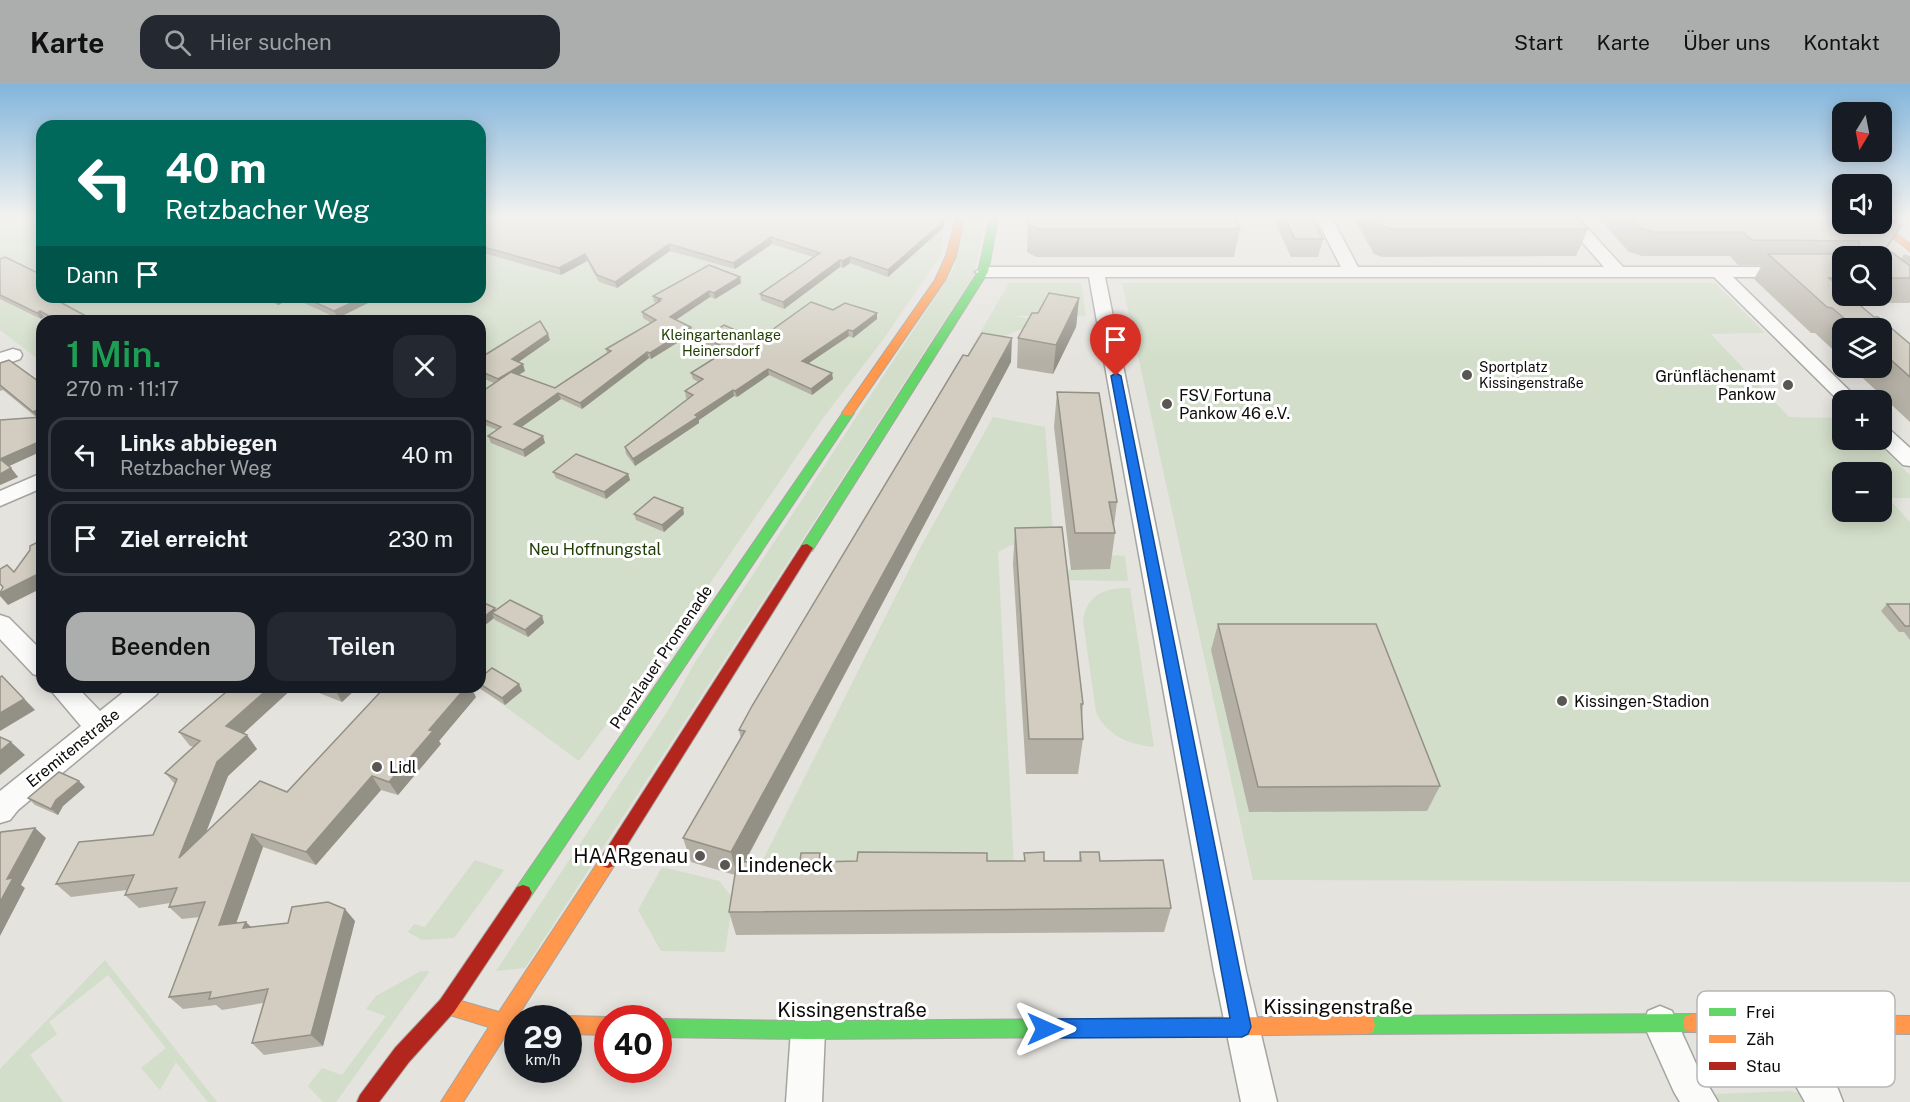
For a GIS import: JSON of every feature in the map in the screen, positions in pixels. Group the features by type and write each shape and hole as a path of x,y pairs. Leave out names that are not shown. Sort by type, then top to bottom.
{"main road":[{"name":"Prenzlauer Promenade","path":"367,1102 402,1055 447,1005 767,530 940,280 947,266"},
{"path":"520,1005 566,927 983,272 984,266"},
{"path":"447,1005 504,1020"},
{"name":"Kissingenstraße","path":"672,1028 808,1030 1697,1023"},
{"name":"Kissingenstraße","path":"1895,1025 1910,1025"},
{"path":"451,1102 504,1030"}],"street":[{"path":"1349,266 1352,272"},
{"path":"1612,266 1618,272"},
{"path":"983,272 1832,272"},
{"path":"1096,272 1242,1027 1260,1102"},
{"path":"1719,273 1839,390"},
{"path":"1892,443 1910,460"},
{"path":"0,500 36,483"},
{"path":"0,624 36,661"},
{"path":"67,693 99,727"},
{"name":"Eremitenstraße","path":"0,812 8,801 141,693"},
{"path":"1660,1023 1686,1080 1700,1102"},
{"path":"804,1102 808,1030"},
{"path":"1816,1087 1825,1102"}],"green space":[{"path":"0,266 36,266 36,303 486,303 486,266 934,266 885,337 823,418 687,617 579,761 486,692 486,315 36,315 36,357 0,330"},
{"path":"954,266 976,266 974,275 525,968 496,971 669,709 694,664"},
{"path":"1009,283 1081,283 1086,316 1014,316 1037,320 1036,323 970,350"},
{"name":"Kissingen-Stadion","path":"1122,283 1715,283 1765,333 1711,334 1789,417 1832,418 1832,450 1884,450 1910,475 1910,498 1892,498 1892,462 1832,462 1832,522 1892,522 1892,502 1910,522 1910,882 1253,880"},
{"path":"993,417 1045,427 1054,544 1011,545 998,552 1014,868 761,864 919,550"},
{"path":"1107,555 1125,556 1128,581 1053,580 1052,570 1109,569"},
{"path":"1130,588 1154,747 1120,738 1106,727 1096,712 1083,620 1085,611 1099,594 1113,589"},
{"path":"475,860 504,870 454,938 422,940 408,932 414,924 425,927"},
{"path":"662,867 719,881 733,898 725,952 661,951 638,910"},
{"path":"105,960 217,1102 208,1102 176,1062 160,1090 141,1068 166,1048 108,975 49,1022 57,1034 30,1055 63,1102 0,1102 0,1069"},
{"path":"421,971 430,971 336,1102 323,1102 308,1086 322,1068 342,1075 386,1016 366,1009 376,996"},
{"path":"1791,1091 1798,1093 1807,1102 1714,1102 1712,1097 1717,1094"}],"building":[{"path":"0,266 22,266 36,272 36,303 62,303 84,315 47,315 40,311 37,313 0,295"},
{"path":"592,266 638,266 615,282 597,275"},
{"path":"708,266 740,277 714,293 709,291 670,317 691,327 650,353 647,352 580,403 558,393 514,424 543,436 523,450 488,436 501,427 486,421 486,389 511,372 555,388 611,351 606,349 656,320 642,312 660,301 658,300 661,299 653,296"},
{"path":"802,266 833,266 783,302 760,294"},
{"path":"875,266 893,266 888,270"},
{"path":"1781,266 1832,266 1832,278 1829,278 1832,281 1832,306 1861,306 1874,317 1879,318 1844,318 1832,308 1827,307"},
{"path":"1892,266 1909,266 1910,278 1892,278"},
{"path":"1049,293 1079,298 1056,345 1018,338 1032,313 1038,313"},
{"path":"811,302 833,310 845,303 877,313 853,331 848,330 802,361 832,373 811,389 768,369 695,415 698,417 633,459 625,447 693,395 685,391 703,379 691,373 729,349 704,338 724,325 758,340"},
{"path":"316,303 351,303 334,311"},
{"path":"540,321 548,334 512,359 523,364 498,379 486,374 486,354"},
{"path":"1892,329 1910,344 1910,377 1892,361"},
{"path":"982,333 1012,338 731,852 683,838 745,731 739,730 752,706 963,355 968,356"},
{"path":"9,360 36,380 36,411 33,412 0,385 0,363"},
{"path":"1057,392 1099,393 1117,502 1109,502 1115,533 1075,533"},
{"path":"36,417 36,443 0,459 0,420"},
{"path":"576,454 628,474 604,492 553,472"},
{"path":"0,459 11,468 0,474"},
{"path":"654,497 683,508 662,525 634,514"},
{"path":"1062,527 1083,704 1081,704 1083,739 1029,739 1015,528"},
{"path":"36,543 36,575 0,593 3,587 0,584 0,569 7,565 14,572 30,550 30,546"},
{"path":"510,600 542,616 525,630 492,613"},
{"path":"486,604 495,608 486,615"},
{"path":"1887,604 1910,604 1910,626 1905,626"},
{"path":"1218,624 1376,624 1440,786 1258,787"},
{"path":"492,668 519,684 502,698 486,688 486,673"},
{"path":"2,676 24,699 0,713 0,677"},
{"path":"225,693 263,693 226,726 247,735 217,762 179,858 260,781 287,792 379,693 461,693 429,730 433,731 389,782 372,776 306,852 252,834 219,925 246,922 243,928 288,923 292,907 328,902 345,909 311,1035 252,1043 268,989 209,999 211,992 169,997 205,902 169,907 177,888 125,895 134,875 56,884 79,842 153,835 177,779 165,773 200,741 179,732"},
{"path":"0,737 11,742 0,751"},
{"path":"59,772 79,781 56,800 51,809 28,798"},
{"path":"35,828 7,879 13,878 0,902 0,834 1,832"},
{"path":"858,852 987,853 987,861 1025,861 1024,853 1044,852 1044,861 1081,861 1080,852 1099,852 1100,861 1163,860 1171,908 729,912 737,862 800,861 801,853 820,853 819,862 857,861"}],"traffic: fast":[{"path":"807,548 983,272 984,266"},
{"path":"523,893 848,413"},
{"path":"1366,1025 1692,1023"},
{"path":"672,1028 808,1030 1101,1028"}],"traffic: slow":[{"path":"848,413 940,280 947,266"},
{"path":"451,1102 608,861"},
{"path":"447,1006 504,1022"},
{"path":"1692,1023 1697,1023"},
{"path":"582,1025 594,1026"},
{"path":"1101,1028 1366,1025"},
{"path":"1895,1025 1910,1025"}],"traffic: jam":[{"path":"608,861 807,548"},
{"path":"367,1102 402,1055 447,1006 523,893"}],"place":[{"name":"Sportplatz Kissingenstraße","path":"1467,375"},
{"name":"Grünflächenamt Pankow","path":"1788,385"},
{"name":"FSV Fortuna Pankow 46 e.V.","path":"1167,404"},
{"name":"Kissingen-Stadion","path":"1562,701"},
{"name":"Lidl","path":"377,767"},
{"name":"HAARgenau","path":"700,856"},
{"name":"Lindeneck","path":"725,865"}],"route":[{"path":"1045,1029 1242,1027 1116,376"}],"park label":[{"name":"Kleingartenanlage Heinersdorf","path":"721,344"},
{"name":"Neu Hoffnungstal","path":"595,549"}]}
